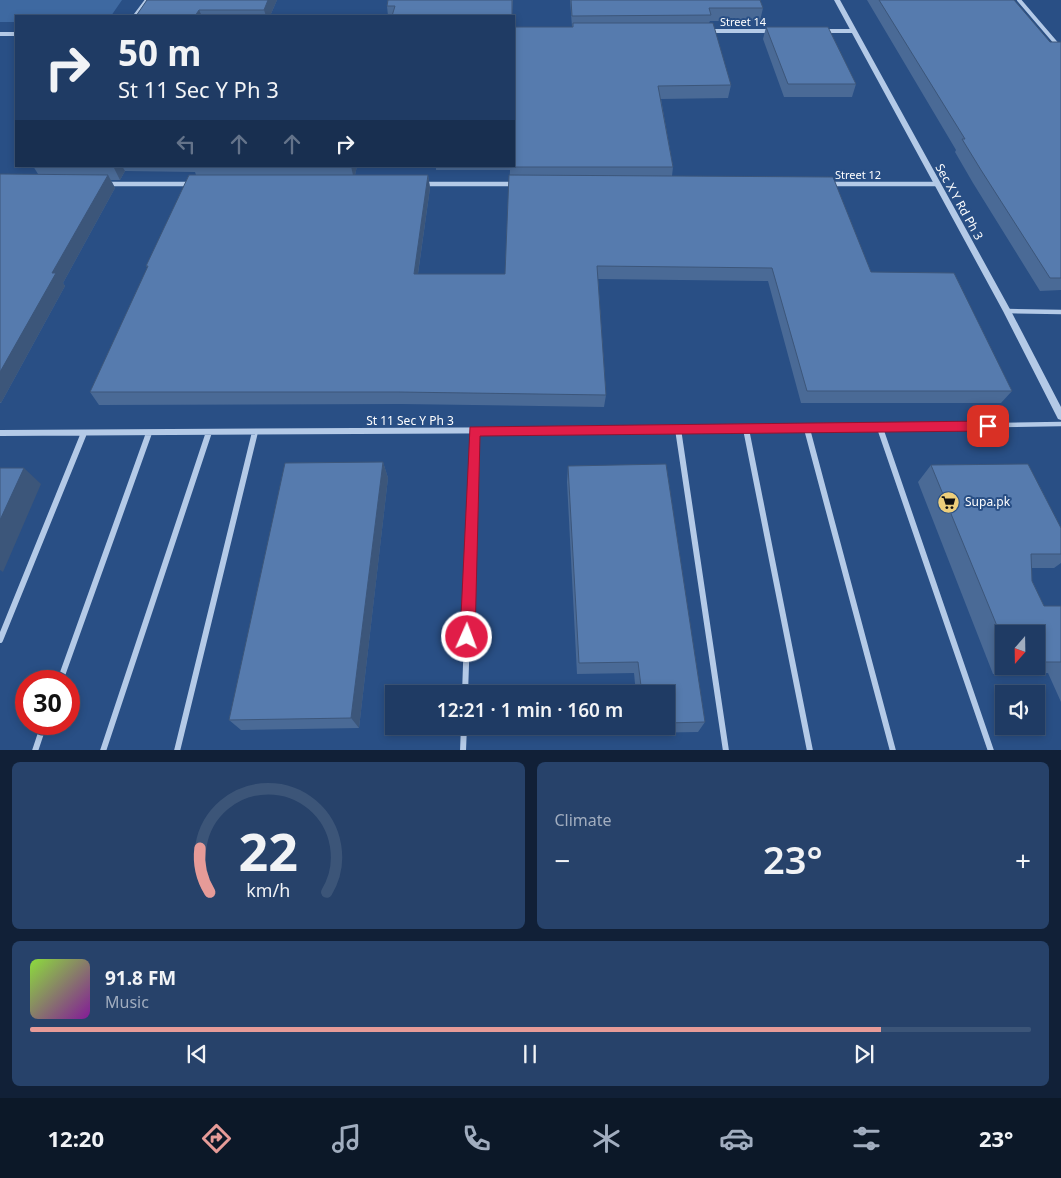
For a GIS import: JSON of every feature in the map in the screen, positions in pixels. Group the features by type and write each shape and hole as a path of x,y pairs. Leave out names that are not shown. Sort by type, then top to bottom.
{"street":[{"path":"136,15 147,0"},
{"name":"Sec X Y Rd Ph 3","path":"837,0 1061,416"},
{"path":"1019,0 1061,49"},
{"name":"Street 14","path":"703,31 773,31"},
{"path":"823,31 853,31"},
{"path":"0,34 15,34"},
{"path":"1055,42 1061,42"},
{"path":"100,184 199,184"},
{"path":"418,184 518,184"},
{"name":"Street 12","path":"827,184 936,184"},
{"path":"1006,311 1061,312"},
{"name":"St 11 Sec Y Ph 3","path":"0,433 807,429 1061,424"},
{"path":"880,428 991,750"},
{"path":"678,429 726,750"},
{"path":"746,429 810,750"},
{"path":"807,429 893,750"},
{"path":"465,685 474,431"},
{"path":"103,750 209,432"},
{"path":"176,750 255,432"},
{"path":"0,640 84,433"},
{"path":"64,670 149,433"},
{"path":"35,750 40,735"},
{"path":"463,750 464,735"}],"shaded area":[{"path":"0,0 122,0 112,15 15,15 15,22 0,22"}],"building":[{"path":"147,0 268,0 264,10 199,10 196,15 137,15"},
{"path":"388,0 512,0 512,15 392,15 395,6 387,6"},
{"path":"571,0 760,0 763,8 709,8 711,15 572,16"},
{"path":"879,0 1014,0 1050,42 1061,42 1061,278 1050,278 981,170 962,139 965,139"},
{"path":"573,23 713,23 731,85 658,86 673,167 515,167 515,27 573,27"},
{"path":"766,27 828,27 856,84 788,84"},
{"path":"0,174 108,175 52,273 56,273 0,372"},
{"path":"189,175 428,175 414,274 505,274 509,175 833,177 871,272 954,273 1012,391 807,391 772,268 597,266 606,395 399,392 90,392"},
{"path":"383,462 351,718 229,720 285,463"},
{"path":"666,464 705,722 675,723 675,685 641,685 638,662 579,663 568,466"},
{"path":"1028,464 1061,528 1061,554 1031,554 1032,581 1044,606 1061,606 1061,662 1045,662 1045,625 997,625 931,465"},
{"path":"0,468 24,468 0,520"}],"place":[{"name":"Supa.pk","path":"949,502"}],"route":[{"path":"467,637 474,431 988,426"}]}
